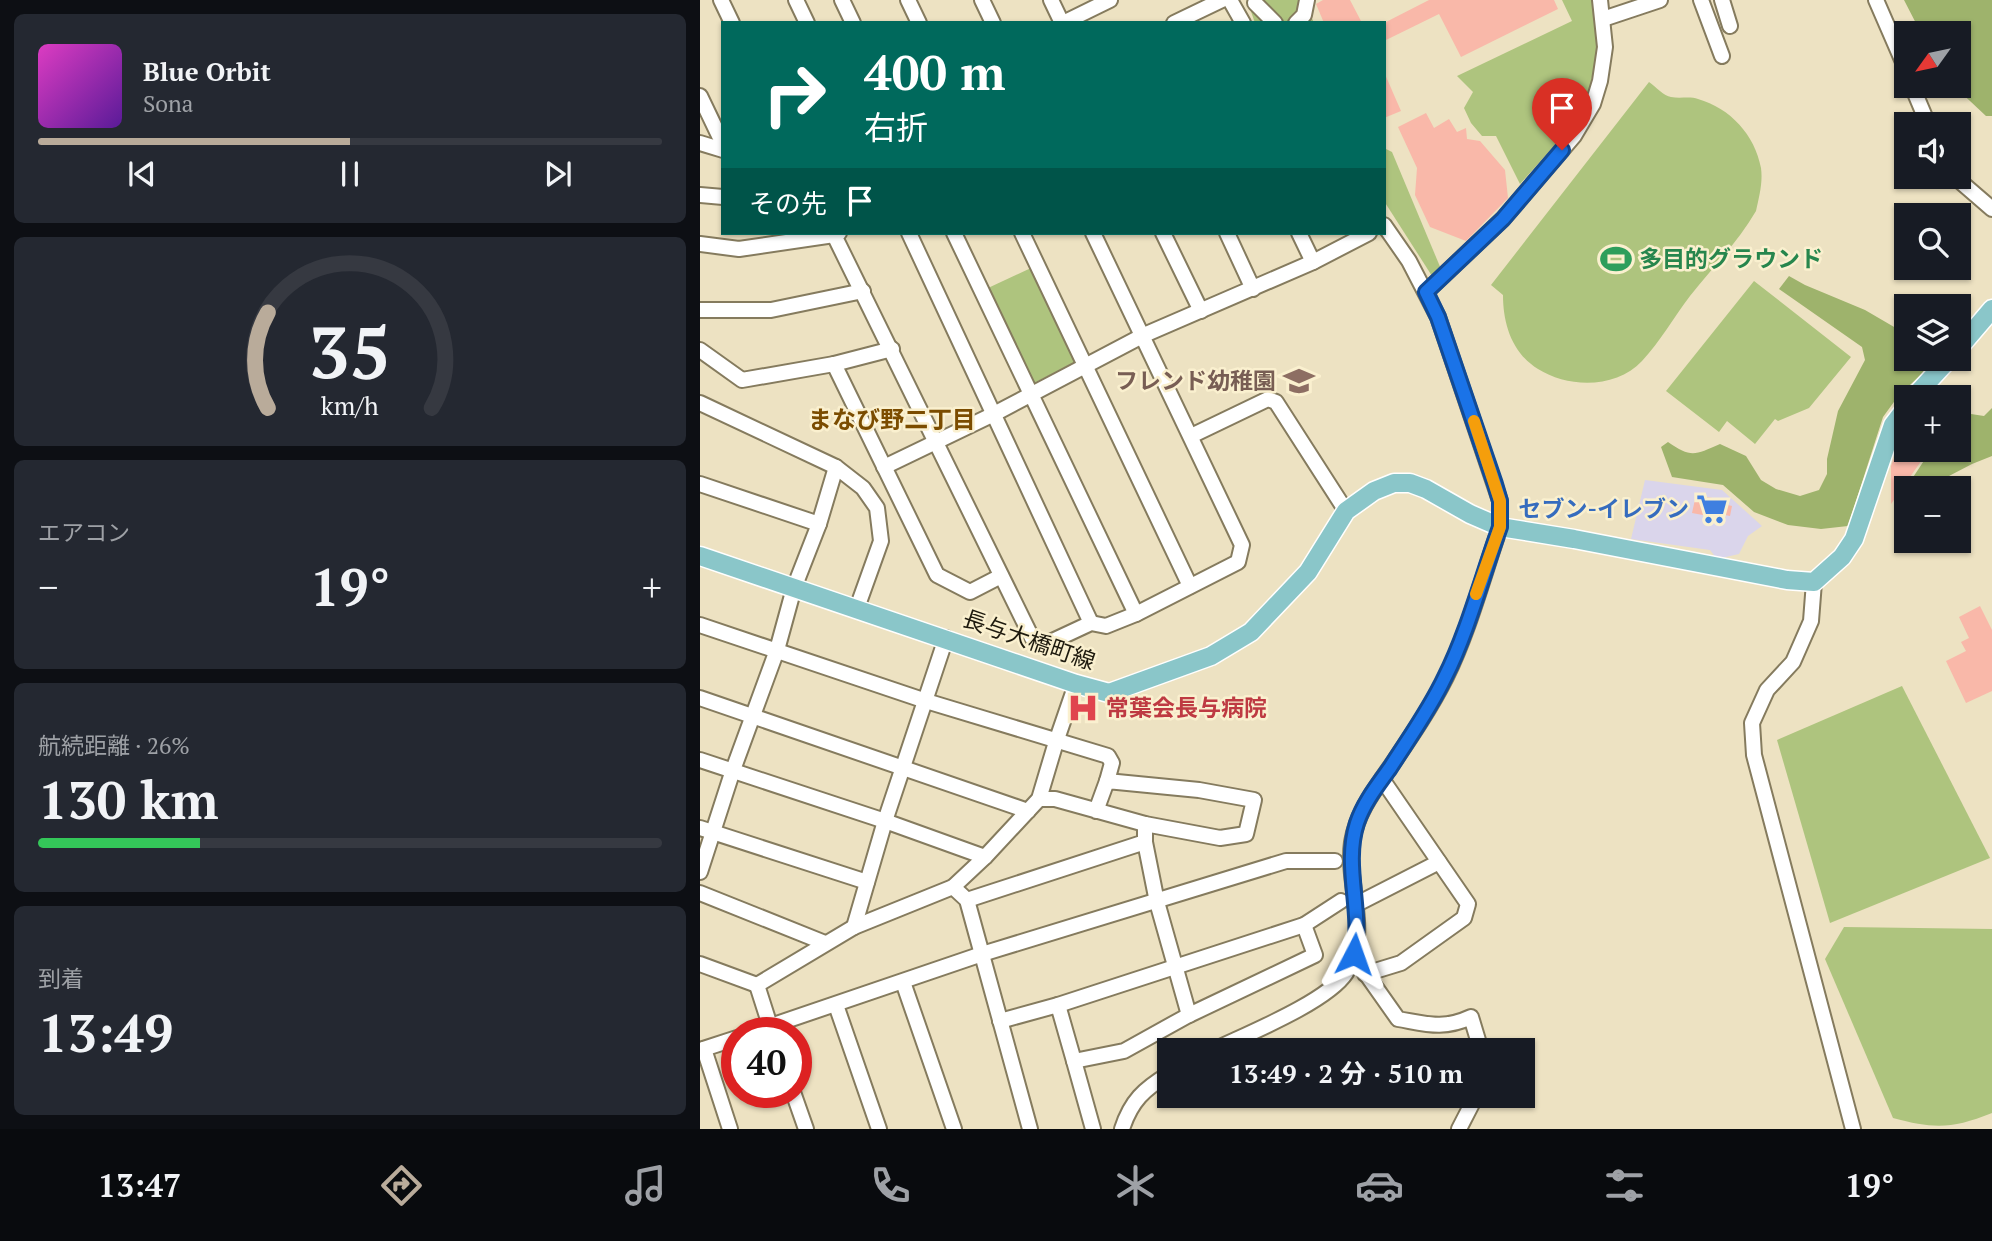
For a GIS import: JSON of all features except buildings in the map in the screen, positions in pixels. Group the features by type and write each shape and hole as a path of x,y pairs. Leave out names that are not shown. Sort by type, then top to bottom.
{"main road":[{"path":"1971,334 1992,309"},
{"path":"1925,385 1938,371"},
{"path":"1814,582 1842,557 1854,540 1894,424"},
{"name":"長与大橋町線","path":"700,556 1076,684 1109,692 1211,656 1251,632 1308,572 1346,511 1374,491 1394,484 1410,483 1500,527 1787,580 1814,582"}],"street":[{"path":"721,0 731,21"},
{"path":"796,0 806,21"},
{"path":"842,0 852,21"},
{"path":"908,0 918,21"},
{"path":"982,0 992,21"},
{"path":"1051,0 1061,21"},
{"path":"1066,21 1110,0"},
{"path":"1178,21 1222,0"},
{"path":"1230,0 1242,21"},
{"path":"1298,21 1304,15 1307,0"},
{"path":"1426,292 1503,219 1574,136 1592,104 1600,81 1605,47 1600,0"},
{"path":"1604,19 1660,0"},
{"path":"1701,0 1722,56"},
{"path":"1722,0 1730,26"},
{"path":"1876,0 1894,41"},
{"path":"1255,3 1273,21"},
{"path":"700,96 721,140"},
{"path":"700,144 721,149"},
{"path":"1969,189 1992,209"},
{"path":"700,195 721,197"},
{"path":"1237,1038 1328,991 1345,974 1358,937 1348,903 1352,844 1357,821 1370,794 1420,722 1446,676 1500,527 1500,501 1438,317 1426,292 1386,228"},
{"path":"700,244 739,249 830,235"},
{"path":"836,235 1031,638 1046,644 1091,623 1106,626 1136,614 1238,562 1242,545 1094,235"},
{"path":"910,235 1091,623"},
{"path":"955,235 1136,614"},
{"path":"1023,235 1190,586"},
{"path":"1164,235 1201,311"},
{"path":"1228,235 1253,289"},
{"path":"1300,235 1313,262"},
{"path":"884,467 994,414 1144,335 1313,262 1365,235"},
{"path":"700,310 771,310 863,291"},
{"path":"700,350 742,380 834,364 892,349"},
{"path":"834,364 937,575 970,592 1001,576"},
{"path":"1191,436 1268,399 1276,402 1346,511"},
{"path":"700,403 836,467 863,488 877,508 881,541 857,608"},
{"path":"700,872 706,830 733,771 777,650 794,588 820,524 836,467"},
{"path":"700,484 820,524"},
{"path":"1814,582 1811,621 1793,662 1767,690 1752,723 1754,755 1853,1129"},
{"path":"700,625 926,701 1108,757 1112,762 1108,781 1096,811"},
{"path":"854,927 885,821 946,638"},
{"path":"757,985 854,927 953,887 985,857 1039,799 1076,684"},
{"path":"700,698 1028,811"},
{"path":"700,760 985,857"},
{"path":"1365,974 1401,963 1464,918 1468,904 1382,779"},
{"path":"1039,799 1055,799 1145,824 1220,838 1246,834 1254,800 1199,790 1108,781"},
{"path":"1145,824 1145,842 1157,902 1189,1015"},
{"path":"706,830 867,882"},
{"path":"967,900 1145,842"},
{"path":"805,1017 982,954 1286,861 1335,861"},
{"path":"1000,1021 1058,1005 1304,925 1439,862"},
{"path":"953,887 967,900 1030,1129"},
{"path":"700,893 825,943"},
{"path":"1074,1060 1124,1051 1189,1015 1315,955 1304,925"},
{"path":"1354,954 1365,974 1398,1018 1441,1027 1471,1017 1478,1038"},
{"path":"700,964 757,985"},
{"path":"903,982 954,1129"},
{"path":"757,985 767,1017"},
{"path":"836,1005 879,1129"},
{"path":"1058,1005 1093,1129"},
{"path":"721,1043 702,1049 730,1129"},
{"path":"1122,1129 1132,1105 1146,1087 1157,1081"},
{"path":"799,1108 806,1129"},
{"path":"1459,1129 1470,1108"}],"shaded area":[{"path":"1645,480 1722,490 1762,526 1748,536 1739,554 1717,559 1710,550 1631,539"}],"green space":[{"path":"1247,0 1304,0 1313,21 1254,21"},
{"path":"1562,0 1593,0 1598,48 1587,101 1562,137 1520,184 1496,136 1482,136 1471,123 1464,108 1473,92 1457,76 1572,21"},
{"path":"1904,0 1992,0 1992,116 1986,116 1967,98 1971,98 1971,21 1915,21"},
{"name":"多目的グラウンド","path":"1649,82 1668,96 1695,98 1710,103 1739,124 1753,145 1761,168 1756,211 1642,361 1619,377 1606,381 1591,383 1563,380 1538,369 1522,355 1507,327 1503,295 1491,285"},
{"path":"1386,149 1392,152 1441,269 1432,276 1386,204"},
{"path":"1031,268 1075,362 1034,383 988,288"},
{"path":"1789,276 1865,310 1894,327 1894,371 1924,372 1910,385 1894,385 1894,402 1883,417 1848,526 1821,529 1788,525 1754,512 1723,485 1672,477 1661,447 1668,442 1682,451 1693,453 1720,444 1746,456 1761,480 1776,489 1800,496 1819,490 1827,474 1827,459 1838,411 1865,360 1862,347 1779,289"},
{"path":"1754,281 1851,357 1809,408 1778,421 1775,419 1755,444 1727,421 1719,432 1666,391"},
{"path":"1992,408 1992,456 1949,476 1914,476 1923,462 1971,462 1971,414 1984,416"},
{"path":"1902,686 1990,858 1830,923 1777,740"},
{"path":"1844,927 1992,929 1992,1113 1943,1126 1893,1118 1825,959"}],"slow traffic":[{"path":"1474,421 1500,501 1500,527 1476,594"}],"place":[{"name":"多目的グラウンド","path":"1616,259"},
{"name":"フレンド幼稚園","path":"1299,381"},
{"name":"セブン-イレブン","path":"1712,509"},
{"name":"常葉会長与病院","path":"1083,708"}],"district":[{"name":"まなび野二丁目","path":"892,420"}],"route":[{"path":"1354,954 1358,937 1351,871 1352,844 1357,821 1370,794 1420,722 1446,676 1500,527 1500,501 1495,484 1438,317 1426,292 1503,219 1562,150"}]}
